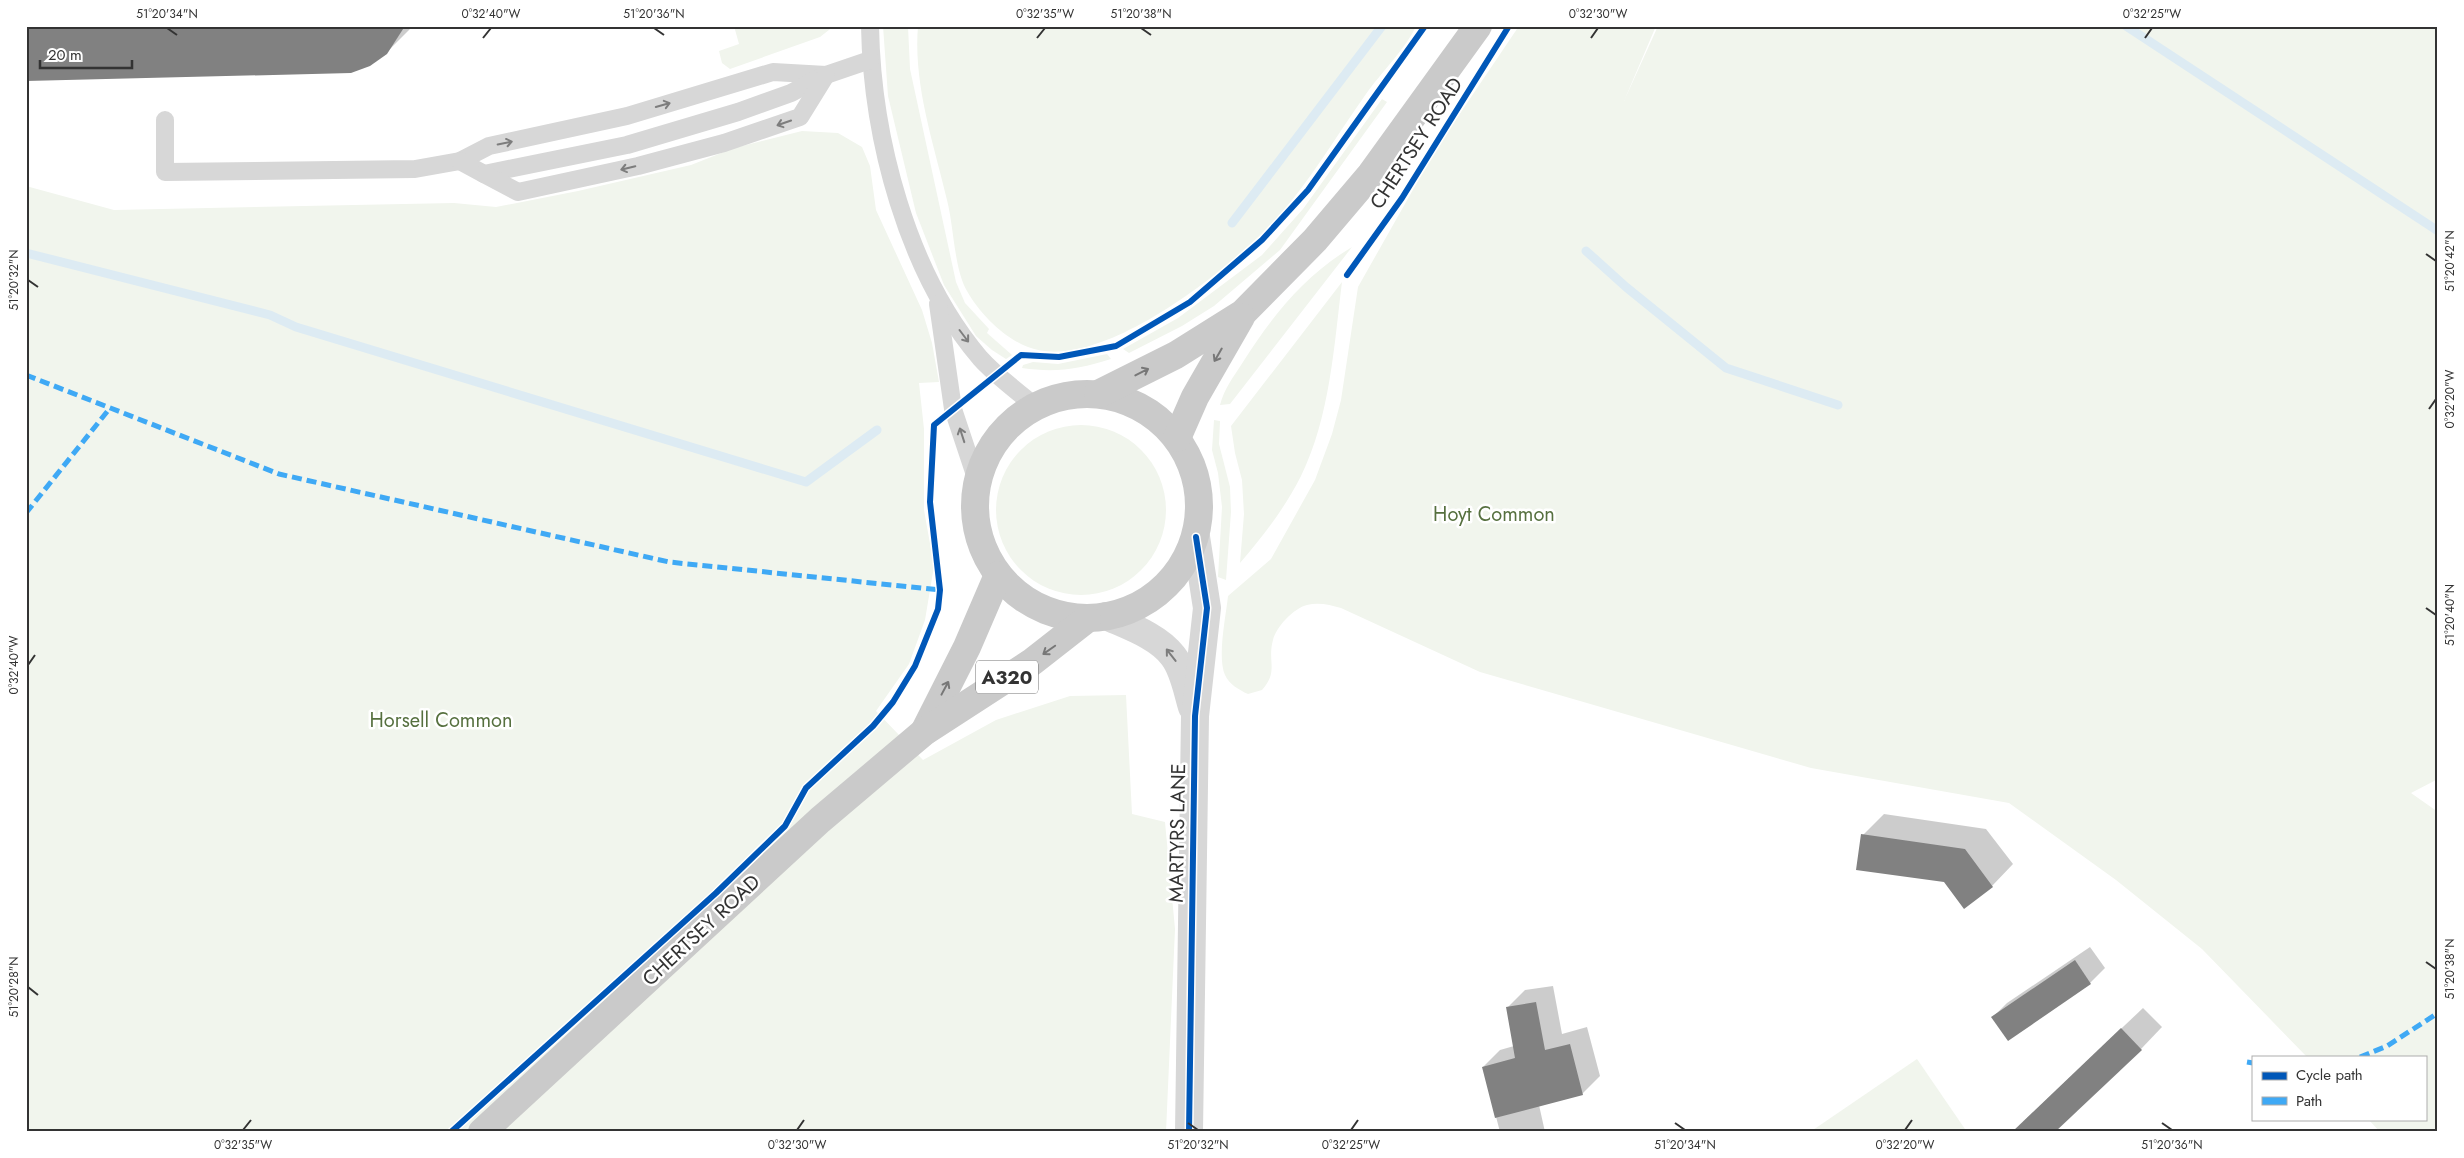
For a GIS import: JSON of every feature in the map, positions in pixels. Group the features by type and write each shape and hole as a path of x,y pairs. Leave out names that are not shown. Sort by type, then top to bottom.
{"main road":[{"name":"CHERTSEY ROAD","path":"1098,394 1176,355 1243,313 1315,240 1371,174 1478,26"},
{"name":"CHERTSEY ROAD","path":"1177,438 1195,397 1243,313"},
{"path":"1072,394 1098,394 1146,409 1177,438 1193,465 1201,501 1196,537 1180,570 1155,596 1122,613 1096,617 1064,616 1027,601 998,575 980,540 975,511 977,481 987,454 1004,429 1034,406 1072,394"},
{"name":"CHERTSEY ROAD","path":"924,732 967,647 998,575"},
{"name":"CHERTSEY ROAD","path":"482,1132 820,820 924,732 1032,662 1096,617"}],"street":[{"name":"MARTYRS LANE","path":"1189,1132 1195,716 1207,608 1196,537"},
{"name":"MARTYRS LANE","path":"1096,617 1164,646 1174,657 1182,675 1195,716"}],"lane":[{"path":"870,26 870,60 876,109 892,176 921,261 936,296 981,359 1034,406"},
{"path":"484,174 627,145 738,112 791,93 826,75 870,60"},
{"path":"165,120 165,172 403,169 460,161 489,146 627,116 773,72 826,75"},
{"path":"460,161 518,192 638,166 724,143 800,117 826,75"},
{"path":"534,136 540,164"},
{"path":"936,296 953,409 977,481"}],"green space":[{"path":"734,26 834,26 820,37 730,69 722,63 719,51 739,44"},
{"path":"883,26 908,26 910,69 956,282 965,303 989,329 987,333 1012,355 1006,359 976,336 944,285 916,213 888,96"},
{"path":"918,26 1416,26 1406,43 1366,94 1300,190 1275,220 1254,241 1196,289 1161,312 1125,332 1090,346 1057,352 1028,347 1010,338 993,324 972,300 963,282 959,271 949,211 922,92 917,48"},
{"name":"Hoyt Common","path":"1519,26 1656,26 1624,101 1658,26 2438,26 2438,779 2411,793 2438,812 2438,1132 2380,1132 2369,1120 2426,1120 2426,1056 2306,1056 2202,949 2116,880 2009,803 1811,768 1480,672 1341,608 1324,604 1311,604 1302,607 1291,614 1278,629 1273,640 1270,677 1262,690 1248,694 1238,689 1229,681 1225,675 1222,658 1228,596 1271,559 1315,480 1332,434 1341,400 1358,287 1436,149"},
{"path":"1382,99 1387,102 1280,250 1214,306 1182,326 1129,353 1123,349 1178,318 1262,255 1303,209"},
{"name":"Horsell Common","path":"802,131 838,133 862,147 870,166 876,210 922,310 932,343 939,382 919,383 924,429 924,510 934,566 925,620 909,664 876,711 923,760 996,720 1070,696 1126,695 1132,814 1165,822 1175,929 1166,1132 26,1132 26,186 114,210 454,203 496,207 578,191 691,165 734,148"},
{"path":"1352,247 1230,404 1220,405 1233,378 1254,345 1278,313 1319,270"},
{"path":"1342,282 1325,406 1311,453 1301,476 1281,510 1240,563 1244,514 1242,480 1231,426"},
{"path":"1107,354 1111,359 1078,368 1046,370 1022,368 1023,365 1033,362 1058,364"},
{"path":"1214,420 1220,421 1219,444 1230,487 1231,512 1226,580 1218,577 1222,507 1218,473 1212,450"},
{"path":"1089,425 1114,431 1135,444 1147,456 1163,485 1166,510 1165,527 1160,543 1147,564 1135,576 1106,592 1073,595 1048,589 1027,576 1015,564 999,535 996,502 1002,477 1015,456 1027,444 1056,428"},
{"path":"1917,1059 1967,1132 1810,1132"}],"building":[{"path":"26,26 405,26 387,54 370,66 351,73 26,81"},
{"path":"1861,834 1965,849 1993,887 1964,909 1944,882 1856,870"},
{"path":"2075,960 2091,984 2008,1041 1991,1017"},
{"path":"1536,1002 1545,1050 1570,1044 1583,1095 1495,1118 1482,1067 1515,1058 1506,1007"},
{"path":"2121,1028 2142,1050 2055,1132 2012,1132"}],"waterway":[{"path":"1232,223 1382,26"},
{"path":"2126,26 2438,231"},
{"path":"1586,251 1626,287 1726,368 1838,405"},
{"path":"26,253 270,315 296,327 806,482 877,430"}],"marked path":[{"path":"26,375 279,474 669,562 940,590"},
{"path":"26,513 110,408"},
{"path":"2362,1056 2387,1046 2438,1013"},
{"path":"2247,1062 2252,1063"}],"cycle path":[{"path":"451,1132 716,893 785,826 806,788 873,726 893,702 915,666 938,609 940,590 930,502 934,425 1021,355 1059,357 1116,346 1190,302 1262,240 1308,190 1425,26"},
{"path":"1347,275 1402,198 1509,26"},
{"path":"1189,1132 1195,716 1207,608 1196,537"}]}
